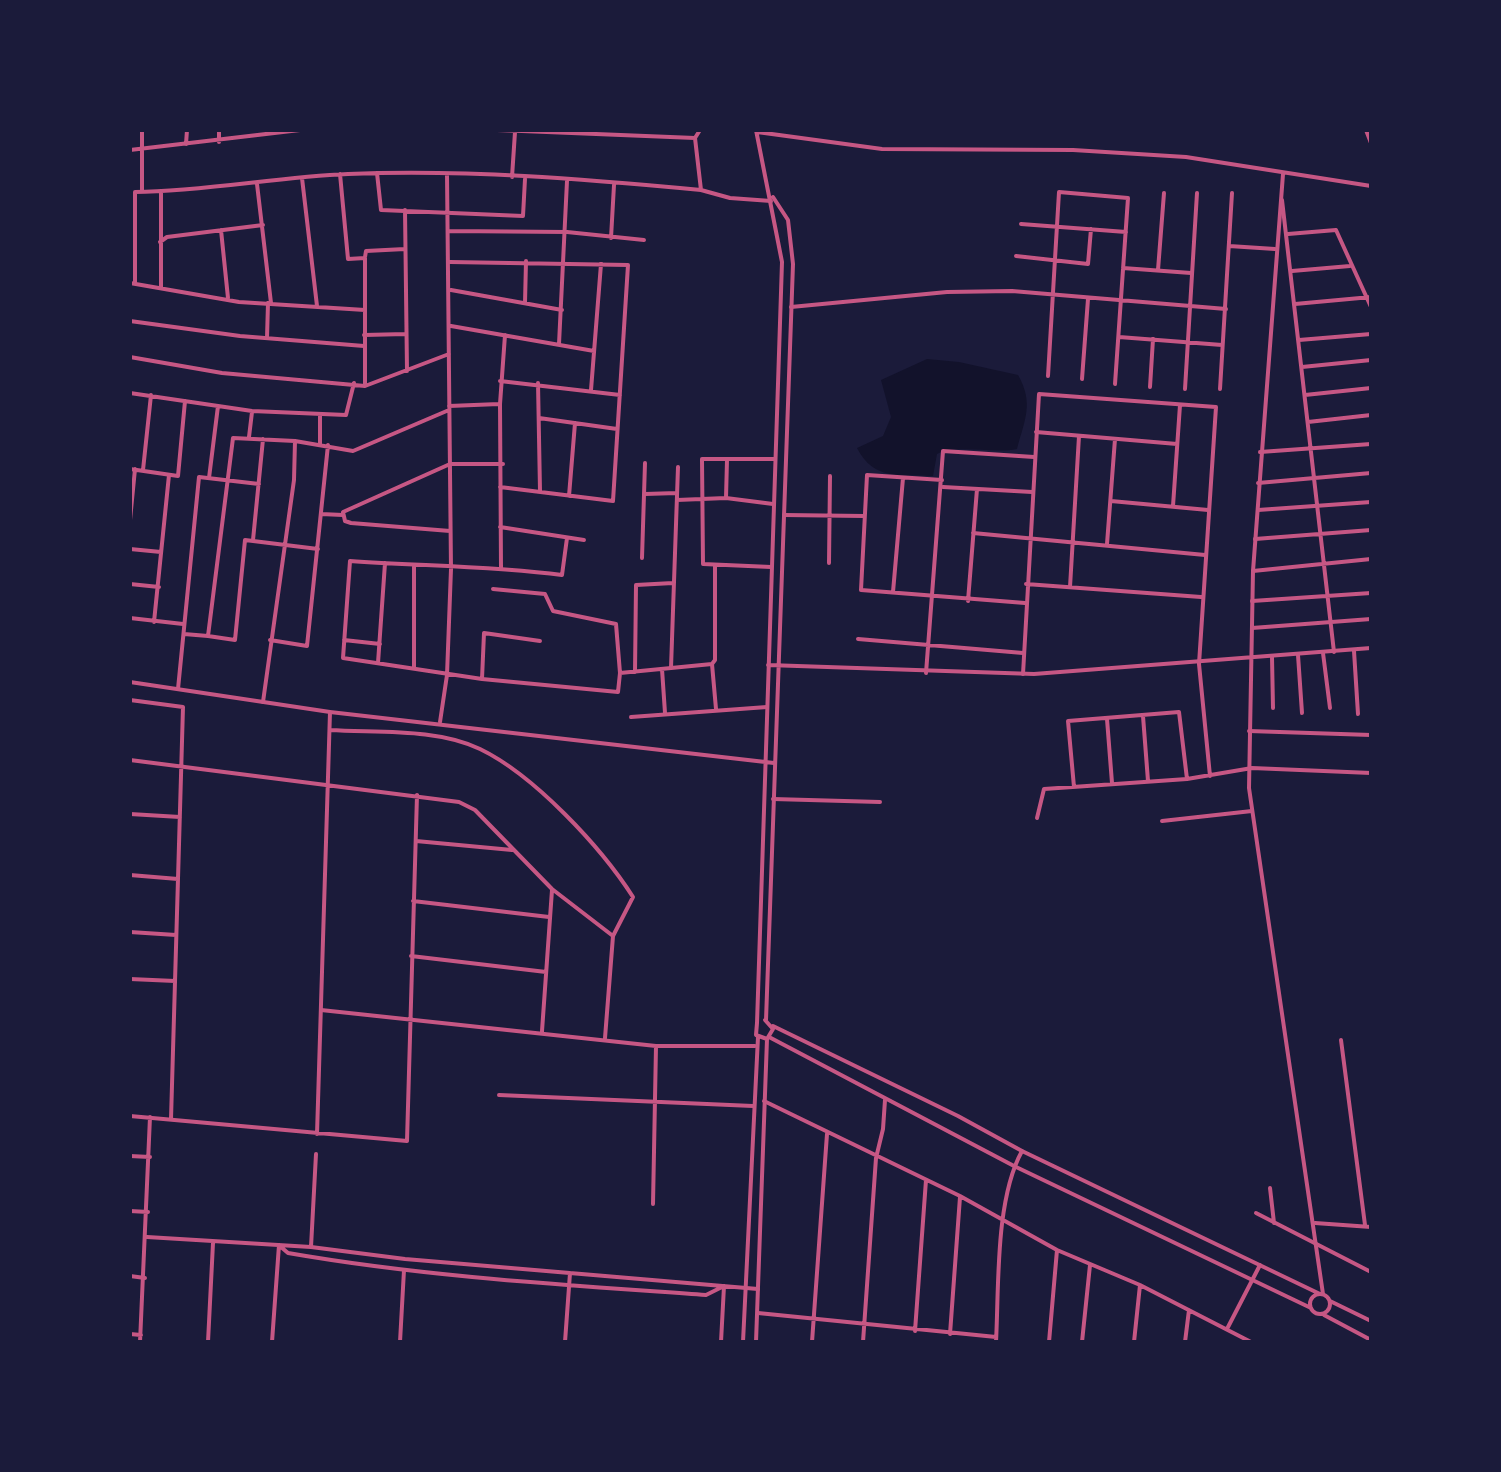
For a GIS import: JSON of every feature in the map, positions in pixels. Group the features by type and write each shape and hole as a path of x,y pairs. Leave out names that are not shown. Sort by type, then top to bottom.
{"street":[{"path":"142,130 142,192"},
{"path":"186,145 187,130"},
{"path":"219,130 219,142"},
{"path":"130,150 219,142 261,133 300,130"},
{"path":"497,130 695,138"},
{"path":"700,130 695,138 701,190"},
{"path":"1366,130 1371,143"},
{"path":"512,177 515,131"},
{"path":"1371,186 1186,157 1073,150 882,149 773,131 756,131 781,252 757,1023 754,1032 758,1037 768,1038 1014,1166 1311,1308 1371,1340"},
{"path":"365,310 270,303 132,283 135,192 377,173 512,177 701,190 730,198 771,198"},
{"path":"377,173 381,210 523,216 525,179"},
{"path":"340,174 348,259 365,258"},
{"path":"440,722 447,675 451,569 451,290 447,174"},
{"path":"1283,174 1258,483 1249,731 1252,811 1315,1223 1322,1294"},
{"path":"302,178 317,306"},
{"path":"559,344 567,232 567,181"},
{"path":"257,184 270,303 267,338"},
{"path":"611,238 614,185"},
{"path":"1281,190 1334,652"},
{"path":"161,192 161,287"},
{"path":"1048,376 1059,192 1128,198 1115,384"},
{"path":"1158,270 1164,193"},
{"path":"1185,389 1197,193"},
{"path":"1220,389 1232,193"},
{"path":"766,1020 793,251 788,220 771,198"},
{"path":"405,210 407,371"},
{"path":"1021,224 1126,232"},
{"path":"160,242 167,237 263,225"},
{"path":"1016,256 1088,264 1091,229"},
{"path":"221,230 228,298"},
{"path":"1288,234 1336,230 1371,307"},
{"path":"449,231 567,232 644,240"},
{"path":"1229,246 1275,249"},
{"path":"365,386 366,251 405,249"},
{"path":"781,252 793,251"},
{"path":"525,303 526,261"},
{"path":"449,262 628,265 613,501 500,487"},
{"path":"591,390 601,264"},
{"path":"1292,271 1350,266"},
{"path":"1123,268 1191,273"},
{"path":"451,290 562,310"},
{"path":"791,307 947,292 1012,291 1226,309"},
{"path":"1295,304 1369,297"},
{"path":"1082,379 1088,299"},
{"path":"130,321 364,346"},
{"path":"451,326 594,351"},
{"path":"364,335 406,334"},
{"path":"1299,340 1371,334"},
{"path":"501,568 500,487 503,464 500,381 505,335"},
{"path":"1119,337 1222,345"},
{"path":"1150,387 1153,339"},
{"path":"130,357 222,373 365,386 449,354"},
{"path":"1302,367 1371,360"},
{"path":"500,381 538,383 620,395"},
{"path":"130,393 252,411 346,415 354,383"},
{"path":"538,383 540,491"},
{"path":"1305,395 1371,388"},
{"path":"1023,674 1039,394 1216,407 1201,597 1199,664 1210,776"},
{"path":"143,470 151,395"},
{"path":"130,520 133,469 178,476 185,401"},
{"path":"208,636 229,444 233,438 295,441 353,451 449,408 500,404"},
{"path":"1173,506 1180,405"},
{"path":"209,478 218,406"},
{"path":"249,437 252,411"},
{"path":"320,415 320,444"},
{"path":"1308,422 1371,415"},
{"path":"539,418 617,429"},
{"path":"569,496 575,423"},
{"path":"1036,432 1177,444"},
{"path":"1070,587 1079,436"},
{"path":"253,540 263,439"},
{"path":"1107,545 1115,439"},
{"path":"263,702 294,480 295,441"},
{"path":"1260,452 1371,444"},
{"path":"270,640 307,646 328,445"},
{"path":"926,673 943,451 1034,457"},
{"path":"771,567 715,566 702,562 702,459 775,459"},
{"path":"726,498 727,459"},
{"path":"642,558 645,463"},
{"path":"450,531 351,523 345,521 343,512 450,464 503,464"},
{"path":"671,668 678,467"},
{"path":"1258,483 1371,473"},
{"path":"154,622 169,475"},
{"path":"942,480 867,475 861,590 968,601 1025,603"},
{"path":"829,563 830,476"},
{"path":"178,689 199,477 259,484"},
{"path":"893,592 903,478"},
{"path":"942,487 1032,492"},
{"path":"968,601 977,489"},
{"path":"645,494 677,493"},
{"path":"677,500 726,498 773,504"},
{"path":"1111,501 1209,511"},
{"path":"1257,510 1371,502"},
{"path":"321,514 344,516"},
{"path":"784,515 864,516"},
{"path":"500,527 584,540"},
{"path":"1255,539 1371,530"},
{"path":"973,533 1205,555"},
{"path":"493,589 545,594 553,611 616,624 620,673 618,692 447,675 343,658 350,561 451,569 501,568 562,575 567,538"},
{"path":"184,634 235,640 245,540 318,549"},
{"path":"130,549 161,552"},
{"path":"1253,571 1371,559"},
{"path":"378,663 385,563"},
{"path":"414,566 414,668"},
{"path":"715,566 712,664 716,709"},
{"path":"635,672 636,585 673,583"},
{"path":"130,584 159,587"},
{"path":"1026,584 1201,597"},
{"path":"1252,601 1371,593"},
{"path":"130,618 183,624"},
{"path":"1252,628 1371,619"},
{"path":"482,679 484,633 540,641"},
{"path":"858,639 1023,653"},
{"path":"344,640 380,644"},
{"path":"768,665 926,673 1023,674 1199,664 1371,648"},
{"path":"1354,651 1358,714"},
{"path":"1323,653 1330,708"},
{"path":"1298,655 1302,713"},
{"path":"1272,657 1273,708"},
{"path":"620,673 712,664"},
{"path":"662,669 665,713"},
{"path":"130,682 330,712 440,722 774,763"},
{"path":"130,700 183,707 171,1119"},
{"path":"631,717 767,707"},
{"path":"317,1134 330,712"},
{"path":"1074,787 1068,721 1179,712 1187,779"},
{"path":"1143,716 1148,781"},
{"path":"1107,719 1112,783"},
{"path":"330,730 431,736 479,748 513,770 568,819 633,897 613,936 605,1038"},
{"path":"1249,731 1371,735"},
{"path":"130,760 459,802 475,810 552,889 613,936"},
{"path":"1037,818 1044,789 1187,779 1252,768 1371,773"},
{"path":"130,1116 407,1141 417,795"},
{"path":"773,799 880,802"},
{"path":"1162,821 1252,811"},
{"path":"130,814 180,817"},
{"path":"416,841 512,850"},
{"path":"130,875 178,879"},
{"path":"542,1031 552,889"},
{"path":"413,901 549,917"},
{"path":"130,932 176,935"},
{"path":"411,956 546,972"},
{"path":"130,979 175,981"},
{"path":"321,1010 542,1031 656,1046 755,1046"},
{"path":"757,1023 766,1020"},
{"path":"766,1020 1022,1151 1322,1294 1371,1321"},
{"path":"756,1342 764,1101 768,1038 773,1026"},
{"path":"743,1342 755,1046 758,1037"},
{"path":"1315,1223 1368,1226 1341,1040"},
{"path":"653,1204 656,1046"},
{"path":"499,1095 753,1106"},
{"path":"863,1342 876,1158 883,1129 885,1100"},
{"path":"764,1101 876,1158 960,1196 1057,1250 1140,1285 1251,1342"},
{"path":"140,1342 150,1117"},
{"path":"812,1342 827,1134"},
{"path":"758,1313 996,1340 1004,1223 1014,1166 1022,1151"},
{"path":"311,1247 316,1154"},
{"path":"130,1156 150,1157"},
{"path":"915,1331 926,1180"},
{"path":"1270,1188 1274,1223"},
{"path":"950,1334 960,1196"},
{"path":"130,1211 148,1212"},
{"path":"1256,1213 1371,1272"},
{"path":"147,1237 311,1247 405,1259 759,1289"},
{"path":"208,1342 213,1243"},
{"path":"279,1245 288,1253 404,1270 706,1295 724,1286"},
{"path":"272,1342 279,1245"},
{"path":"1049,1342 1057,1250"},
{"path":"1082,1342 1090,1265"},
{"path":"1227,1329 1260,1265"},
{"path":"400,1342 404,1270"},
{"path":"565,1342 570,1272"},
{"path":"130,1276 145,1278"},
{"path":"1134,1342 1140,1285"},
{"path":"721,1342 724,1286"},
{"path":"1311,1308 1311,1299 1322,1294"},
{"path":"1322,1314 1328,1311 1330,1301"},
{"path":"1185,1342 1189,1310"},
{"path":"130,1334 141,1335"},
{"path":"1237,1335 1237,1342"}],"shaded area":[{"path":"927,359 959,362 1018,375 1027,403 1017,449 945,451 937,454 933,476 889,474 871,466 864,459 857,448 883,436 891,417 881,380"}]}
